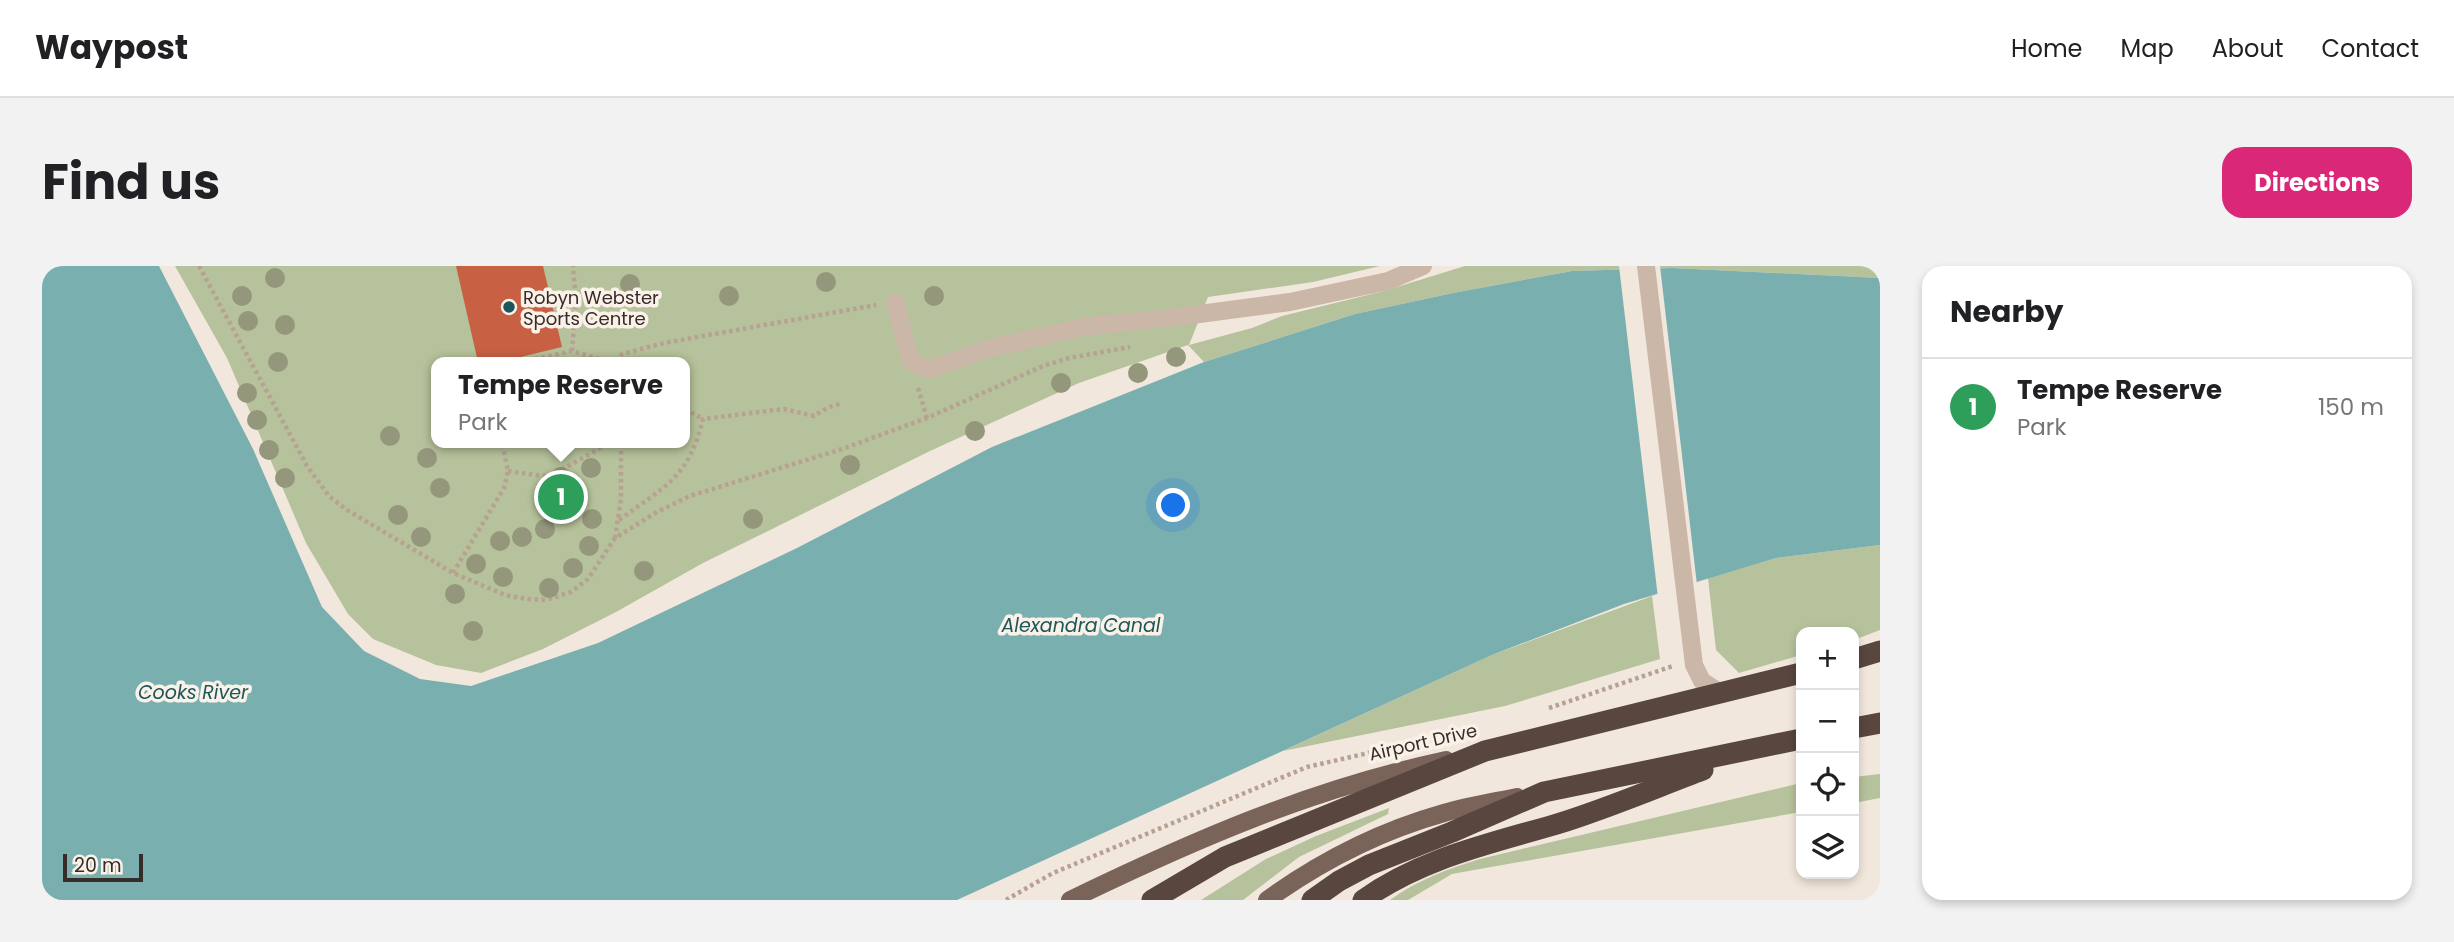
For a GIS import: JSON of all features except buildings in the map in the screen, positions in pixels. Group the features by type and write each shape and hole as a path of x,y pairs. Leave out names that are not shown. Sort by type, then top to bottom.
{"highway":[{"path":"1859,657 1880,651"},
{"name":"Airport Drive","path":"1485,751 1796,674"},
{"path":"1859,727 1880,723"},
{"path":"1314,900 1339,881 1387,857 1544,792 1796,740"},
{"path":"1363,900 1405,874 1436,860 1560,823 1767,746"},
{"path":"1152,900 1225,857 1485,751"}],"main road":[{"name":"Airport Drive","path":"1070,900 1139,866 1273,809 1364,779 1485,751"},
{"path":"1271,897 1338,855 1383,834 1444,813 1544,792"}],"street":[{"path":"895,302 907,355 911,361 925,368 933,368 987,349 1083,327 1290,302 1388,281 1423,266"},
{"path":"1646,266 1694,665 1702,681 1722,694"}],"path":[{"path":"199,266 307,466 329,496 357,517 453,573 505,595 526,599 546,600 571,592 588,579 615,538 619,520 621,448"},
{"path":"572,351 576,303 573,266"},
{"path":"620,357 622,354 664,343 895,302"},
{"path":"615,538 657,512 690,496 842,449 927,418 1043,366 1069,358 1136,346"},
{"path":"544,357 572,351 593,357"},
{"path":"690,412 703,419 783,409 814,416 842,403"},
{"path":"619,520 680,474 691,456 703,419"},
{"path":"453,573 504,488 508,471 503,448"},
{"path":"508,471 549,477 601,448"}],"green space":[{"path":"175,266 1380,266 1313,282 1208,297 1189,345 1252,328 1282,316 1384,291 1465,266 1880,266 1880,278 1672,268 1572,271 1355,314 1204,362 1188,345 1079,383 930,451 703,563 543,649 481,673 436,665 373,639 348,614 306,543 227,358"},
{"path":"1880,545 1880,630 1859,638 1859,627 1796,627 1796,656 1739,673 1716,650 1708,578 1776,558"},
{"path":"1652,596 1660,659 1505,706 1283,751 1492,655"},
{"path":"1880,774 1880,798 1859,802 1859,776"},
{"path":"1796,784 1796,813 1452,874 1408,900 1390,900 1433,876 1480,859"},
{"path":"1389,808 1388,814 1299,857 1243,900 1201,900 1266,859"}],"water":[{"name":"Alexandra Canal","path":"42,266 159,266 253,449 322,607 364,651 420,679 471,686 598,643 797,548 992,447 1204,362 1355,314 1572,271 1672,268 1880,278 1880,545 1776,558 1624,604 1492,655 957,900 42,900"}],"pier":[{"path":"1619,266 1660,266 1697,585 1658,598"}],"place":[{"name":"Robyn Webster Sports Centre","path":"509,307"},
{"name":"Tempe Reserve","path":"561,497"}],"water label":[{"name":"Cooks River","path":"193,692"}]}
